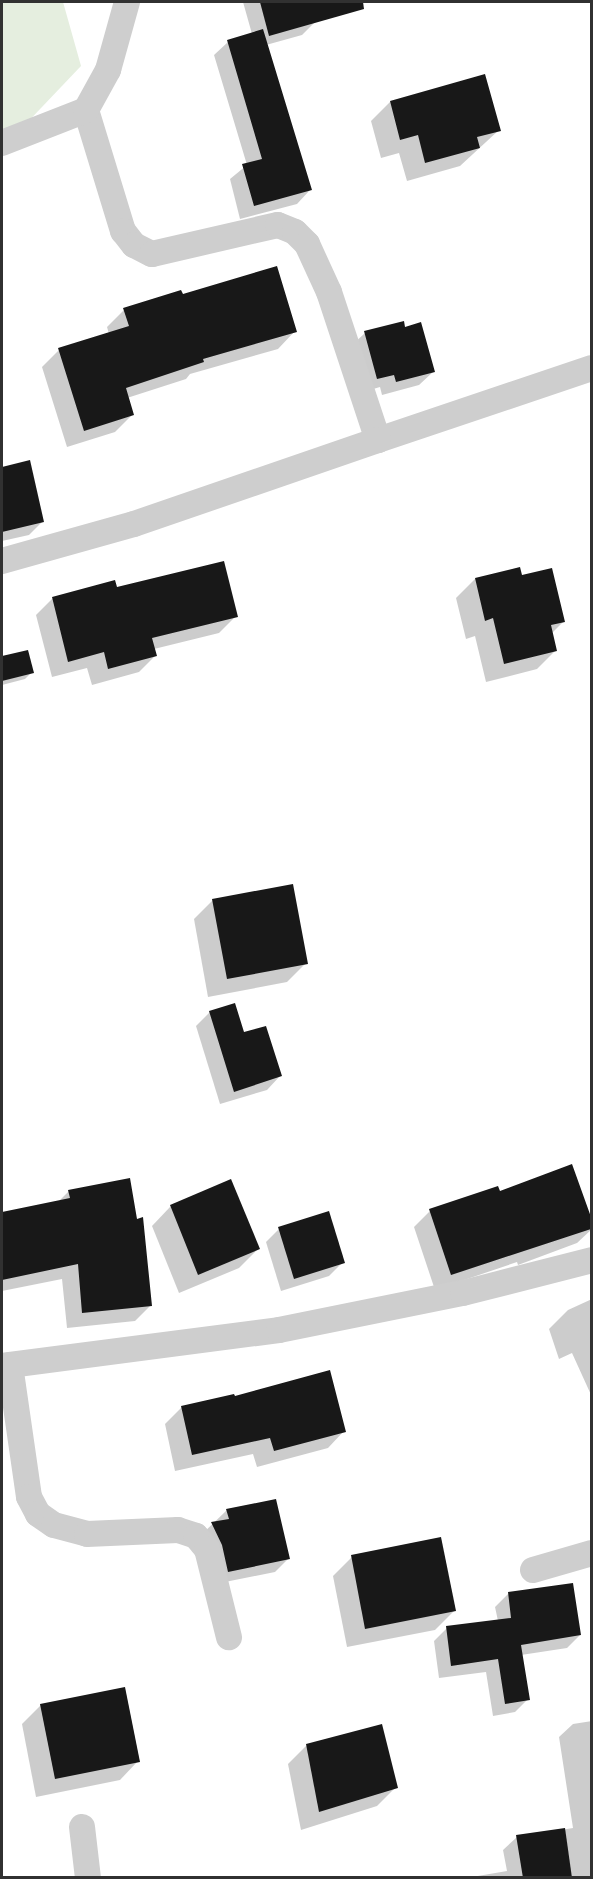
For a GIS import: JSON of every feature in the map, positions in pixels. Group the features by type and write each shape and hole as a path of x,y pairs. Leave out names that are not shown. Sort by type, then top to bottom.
{"street":[{"path":"2,143 86,110 108,70 127,2"},
{"path":"86,110 123,231 134,245 153,254 279,225 295,232 307,244 329,292 378,440"},
{"path":"2,561 134,524 591,368"},
{"path":"229,1637 207,1549 196,1536 178,1530 87,1534 54,1525 38,1514 29,1497 6,1366 279,1330 463,1293 591,1260"},
{"path":"532,1570 591,1553"},
{"path":"82,1827 88,1878"}],"green space":[{"path":"2,2 63,2 81,66 2,149"}],"building":[{"path":"260,2 363,2 364,9 269,36"},
{"path":"263,29 312,190 254,206 242,164 262,159 227,40"},
{"path":"485,74 501,131 477,137 480,148 425,163 418,135 400,140 390,101"},
{"path":"277,266 297,332 203,359 204,362 126,388 134,415 84,431 58,348 129,326 123,308 181,290 183,294"},
{"path":"404,321 405,327 421,322 435,372 396,382 394,375 377,379 364,331"},
{"path":"30,460 44,522 2,532 2,467"},
{"path":"224,561 238,617 152,638 157,656 108,669 104,652 68,662 52,597 115,580 117,587"},
{"path":"520,567 522,575 552,568 565,622 551,625 557,651 504,664 493,618 485,621 475,578"},
{"path":"28,650 34,673 2,681 2,656"},
{"path":"293,884 308,964 227,979 212,899"},
{"path":"235,1003 244,1032 266,1026 282,1076 234,1092 209,1011"},
{"path":"572,1164 591,1217 591,1229 451,1275 429,1209 498,1186 500,1191"},
{"path":"130,1178 137,1219 143,1217 152,1306 82,1313 78,1264 2,1280 2,1212 70,1198 68,1190"},
{"path":"231,1179 260,1249 198,1275 170,1205"},
{"path":"329,1211 345,1263 294,1279 278,1227"},
{"path":"330,1370 346,1432 274,1451 270,1438 192,1455 181,1406 234,1394 235,1396"},
{"path":"276,1499 290,1559 228,1572 222,1545 211,1522 229,1519 226,1509"},
{"path":"441,1537 456,1611 365,1629 351,1555"},
{"path":"573,1583 581,1635 521,1645 530,1700 505,1704 498,1659 451,1666 446,1626 511,1618 508,1592"},
{"path":"125,1687 140,1762 55,1779 40,1704"},
{"path":"382,1724 398,1788 319,1812 306,1744"},
{"path":"565,1828 572,1878 523,1878 516,1835"}]}
